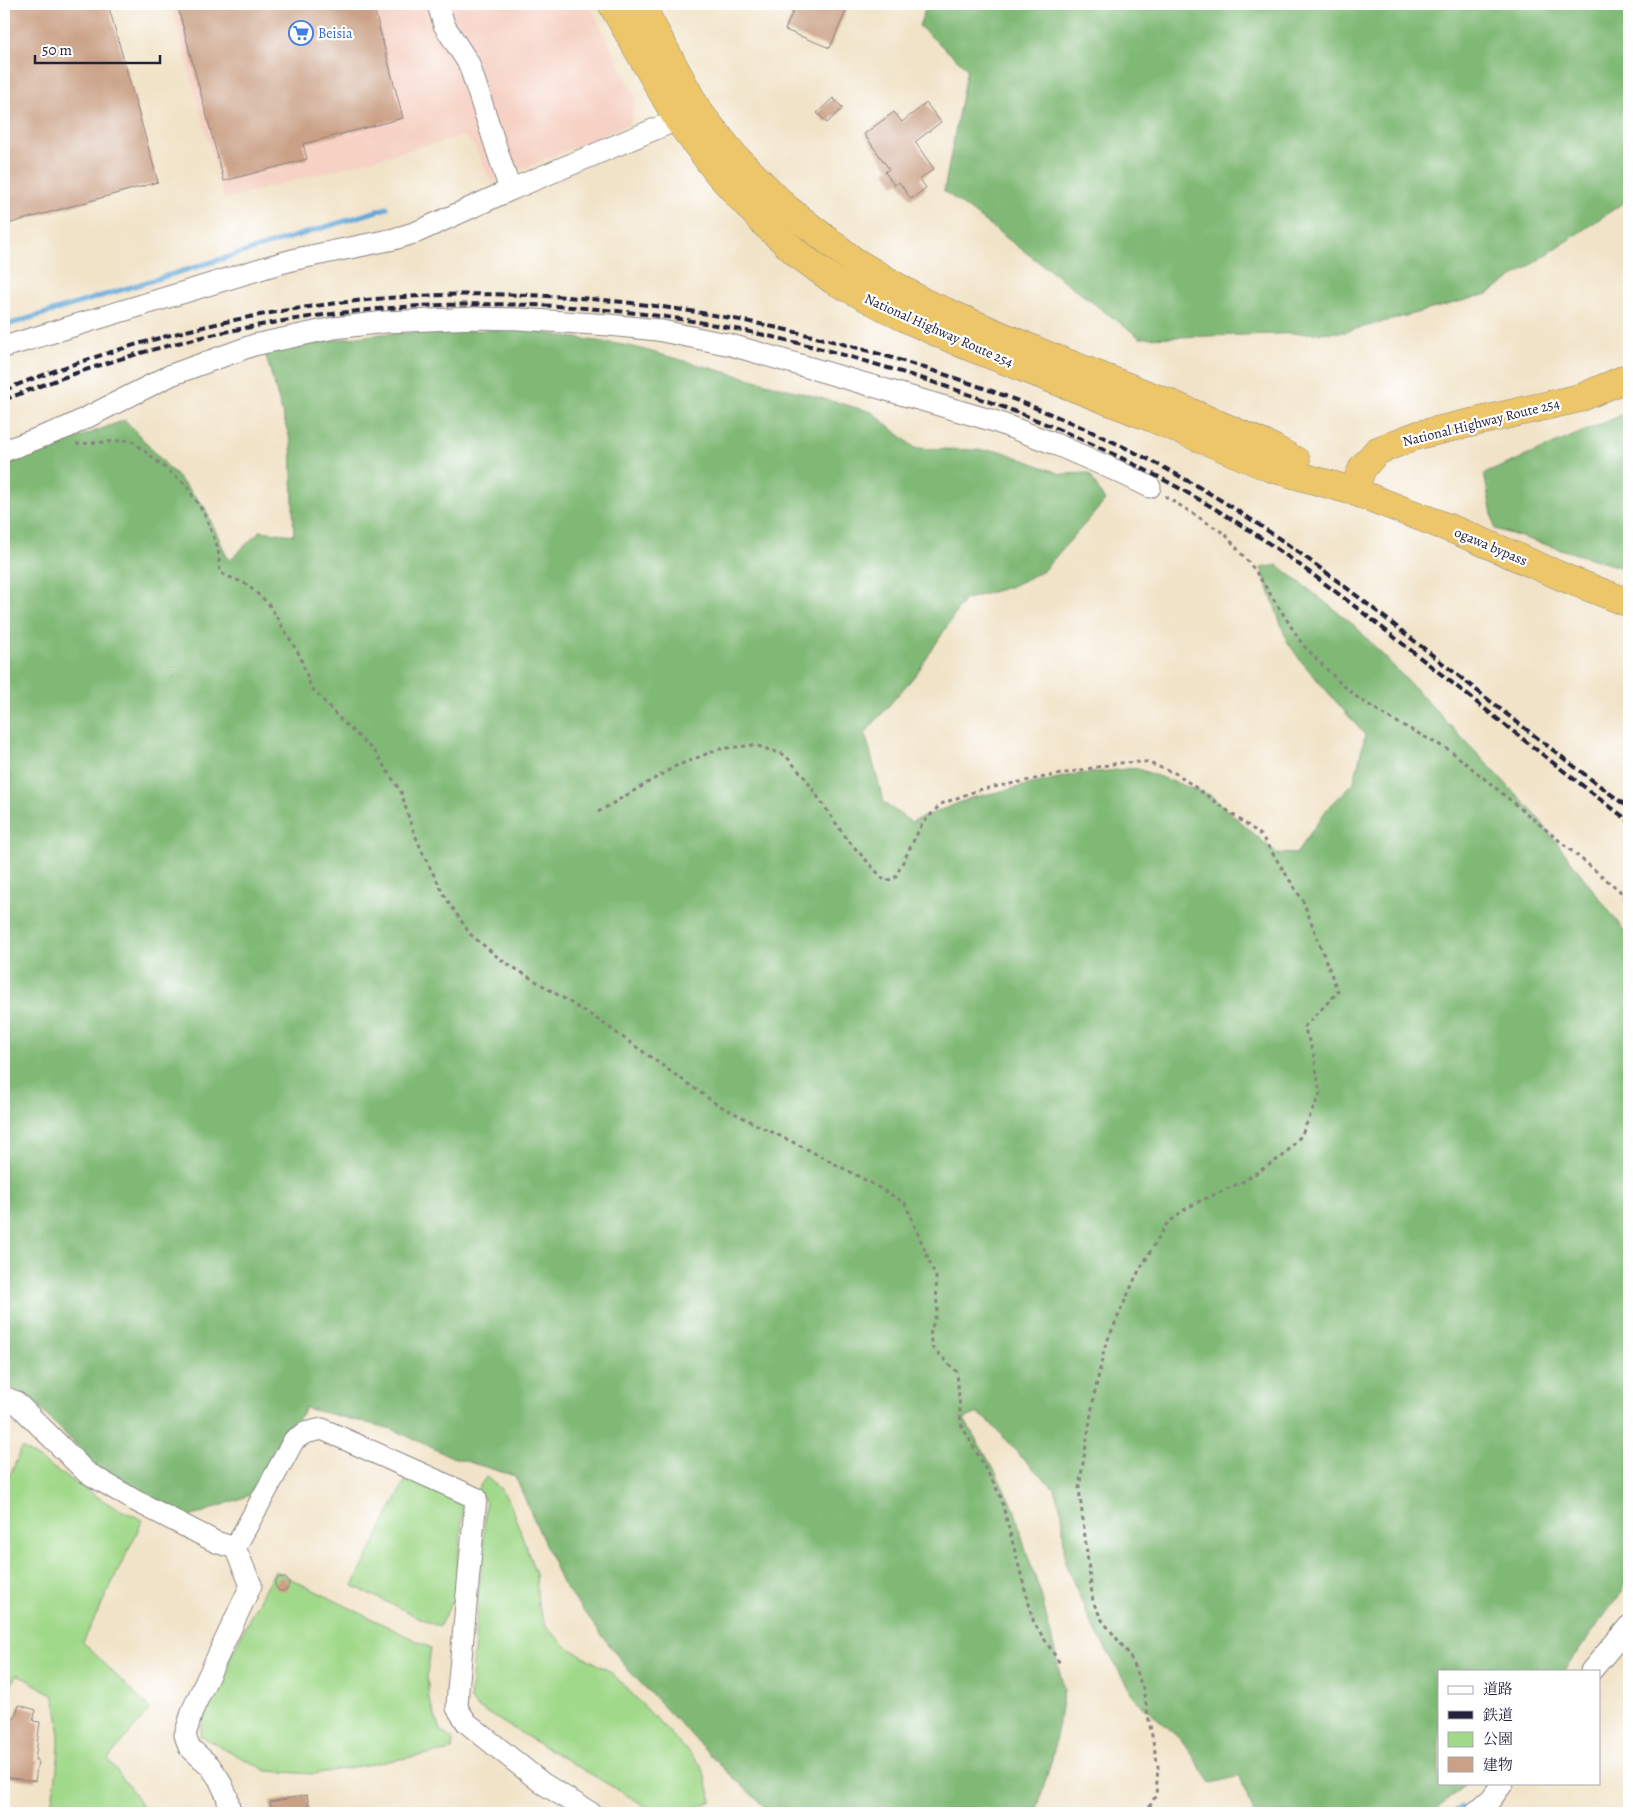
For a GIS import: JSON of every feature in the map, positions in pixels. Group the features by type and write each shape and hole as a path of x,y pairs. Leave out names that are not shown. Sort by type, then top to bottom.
{"highway":[{"name":"National Highway Route 254","path":"612,4 688,116 736,158 786,208 854,261 923,302 1264,444 1353,491 1363,467 1377,451 1418,435 1580,398 1629,377"},
{"name":"National Highway Route 254","path":"640,4 688,116"},
{"name":"ogawa bypass","path":"1353,491 1462,533 1565,578 1629,602"}],"street":[{"path":"438,4 444,25 469,64 510,190"},
{"path":"4,347 267,267 296,259 394,239 417,232 510,190 688,116"},
{"path":"4,451 50,434 171,375 254,345 334,328 385,322 476,318 519,319 657,330 731,345 994,421 1056,444 1150,488"},
{"path":"4,1397 16,1402 86,1472 134,1500 216,1542 235,1548 251,1585 192,1709 186,1735 189,1747 210,1766 219,1779 227,1796 230,1813"},
{"path":"235,1548 294,1440 306,1433 322,1429 476,1498 457,1708 467,1723 534,1777 591,1813"},
{"path":"1592,1670 1629,1626"},
{"path":"1475,1813 1491,1800 1502,1784"}],"path":[{"path":"50,434 77,444 131,440 186,485 205,515 218,548 220,573 246,584 268,603 300,656 311,687 340,719 375,752 401,792 411,825 424,856 446,898 470,934 500,959 600,1021 715,1103 805,1148 905,1203 936,1277 937,1310 930,1335 932,1347 957,1372 961,1424 1000,1495 1034,1623 1060,1665"},
{"path":"1150,488 1225,534 1254,569 1302,645 1337,680 1358,698 1391,719 1451,751 1620,891 1629,908"},
{"path":"598,812 676,766 719,749 755,745 786,755 805,778 846,838 885,881 895,878 922,824 941,804 978,790 1118,763 1146,762 1176,774 1261,835 1303,900 1338,992 1304,1027 1314,1055 1320,1094 1301,1136 1283,1156 1242,1182 1182,1211 1166,1225 1136,1276 1104,1346 1094,1396 1080,1488 1093,1602 1102,1620 1128,1654 1143,1689 1158,1767 1156,1795 1146,1813"}],"shaded area":[{"path":"171,4 589,4 636,97 630,124 491,182 473,144 463,136 224,199"}],"green space":[{"path":"927,4 1629,4 1629,199 1488,294 1345,332 1140,338 944,191 967,68 919,26"},
{"path":"517,329 630,346 872,412 915,448 1001,451 1061,474 1089,473 1105,501 1043,571 1012,586 964,600 917,673 865,733 884,803 911,822 971,798 1072,775 1135,768 1210,795 1276,853 1296,854 1327,809 1354,782 1365,735 1300,660 1287,641 1261,568 1278,565 1355,626 1535,814 1629,937 1629,1577 1623,1590 1565,1670 1438,1670 1438,1784 1466,1784 1432,1813 1253,1813 1240,1776 1211,1783 1181,1739 1135,1699 1092,1625 1065,1563 1062,1513 1054,1488 978,1413 964,1419 995,1471 1015,1511 1040,1591 1064,1689 1053,1755 1036,1813 771,1813 719,1764 629,1671 562,1583 515,1476 452,1457 392,1429 305,1408 253,1494 187,1518 99,1468 32,1401 4,1383 4,466 125,420 204,506 229,561 260,531 294,535 291,443 264,349 381,334"},
{"path":"1629,412 1629,570 1495,529 1484,474"},
{"path":"22,1448 112,1506 143,1520 83,1642 150,1709 108,1759 133,1792 145,1813 49,1813 55,1785 59,1738 57,1708 53,1695 17,1674 4,1694 4,1488"},
{"path":"408,1475 464,1501 454,1598 439,1627 353,1586"},
{"path":"486,1477 500,1488 510,1503 536,1574 538,1606 547,1628 567,1647 611,1672 702,1766 712,1801 686,1813 657,1813 475,1706 470,1699 486,1503 477,1490"},
{"path":"275,1571 431,1648 427,1674 429,1699 440,1730 453,1740 452,1750 314,1774 267,1771 200,1736 204,1716 224,1670"}],"building":[{"path":"4,4 108,4 158,182 4,225"},
{"path":"177,4 373,4 403,118 303,144 307,159 224,181"},
{"path":"796,4 849,4 830,48 785,30"},
{"path":"833,98 843,108 827,123 817,113"},
{"path":"926,103 941,122 915,142 934,169 920,179 926,188 911,199 899,182 894,185 885,172 889,169 864,134 894,112 902,122"},
{"path":"279,1577 285,1577 289,1584 285,1591 279,1591 275,1587 275,1581"},
{"path":"19,1705 36,1710 33,1721 40,1722 35,1760 38,1760 35,1781 4,1777 4,1743 8,1744 11,1719 14,1719"},
{"path":"307,1795 310,1813 272,1813 270,1802"}],"waterway":[{"path":"4,326 387,208"},
{"path":"1453,1813 1461,1807"}],"railway":[{"path":"4,390 114,351 222,323 330,304 438,295 547,296 656,306 766,325 879,354 971,383 1060,418 1189,481 1290,546 1347,588 1629,808"},
{"path":"4,400 78,373 153,350 229,331 305,318 383,309 460,305 539,305 651,315 720,326 788,340 934,382 1024,415 1112,453 1197,498 1267,542 1323,582 1629,821"}],"place":[{"name":"Beisia","path":"301,33"}]}
